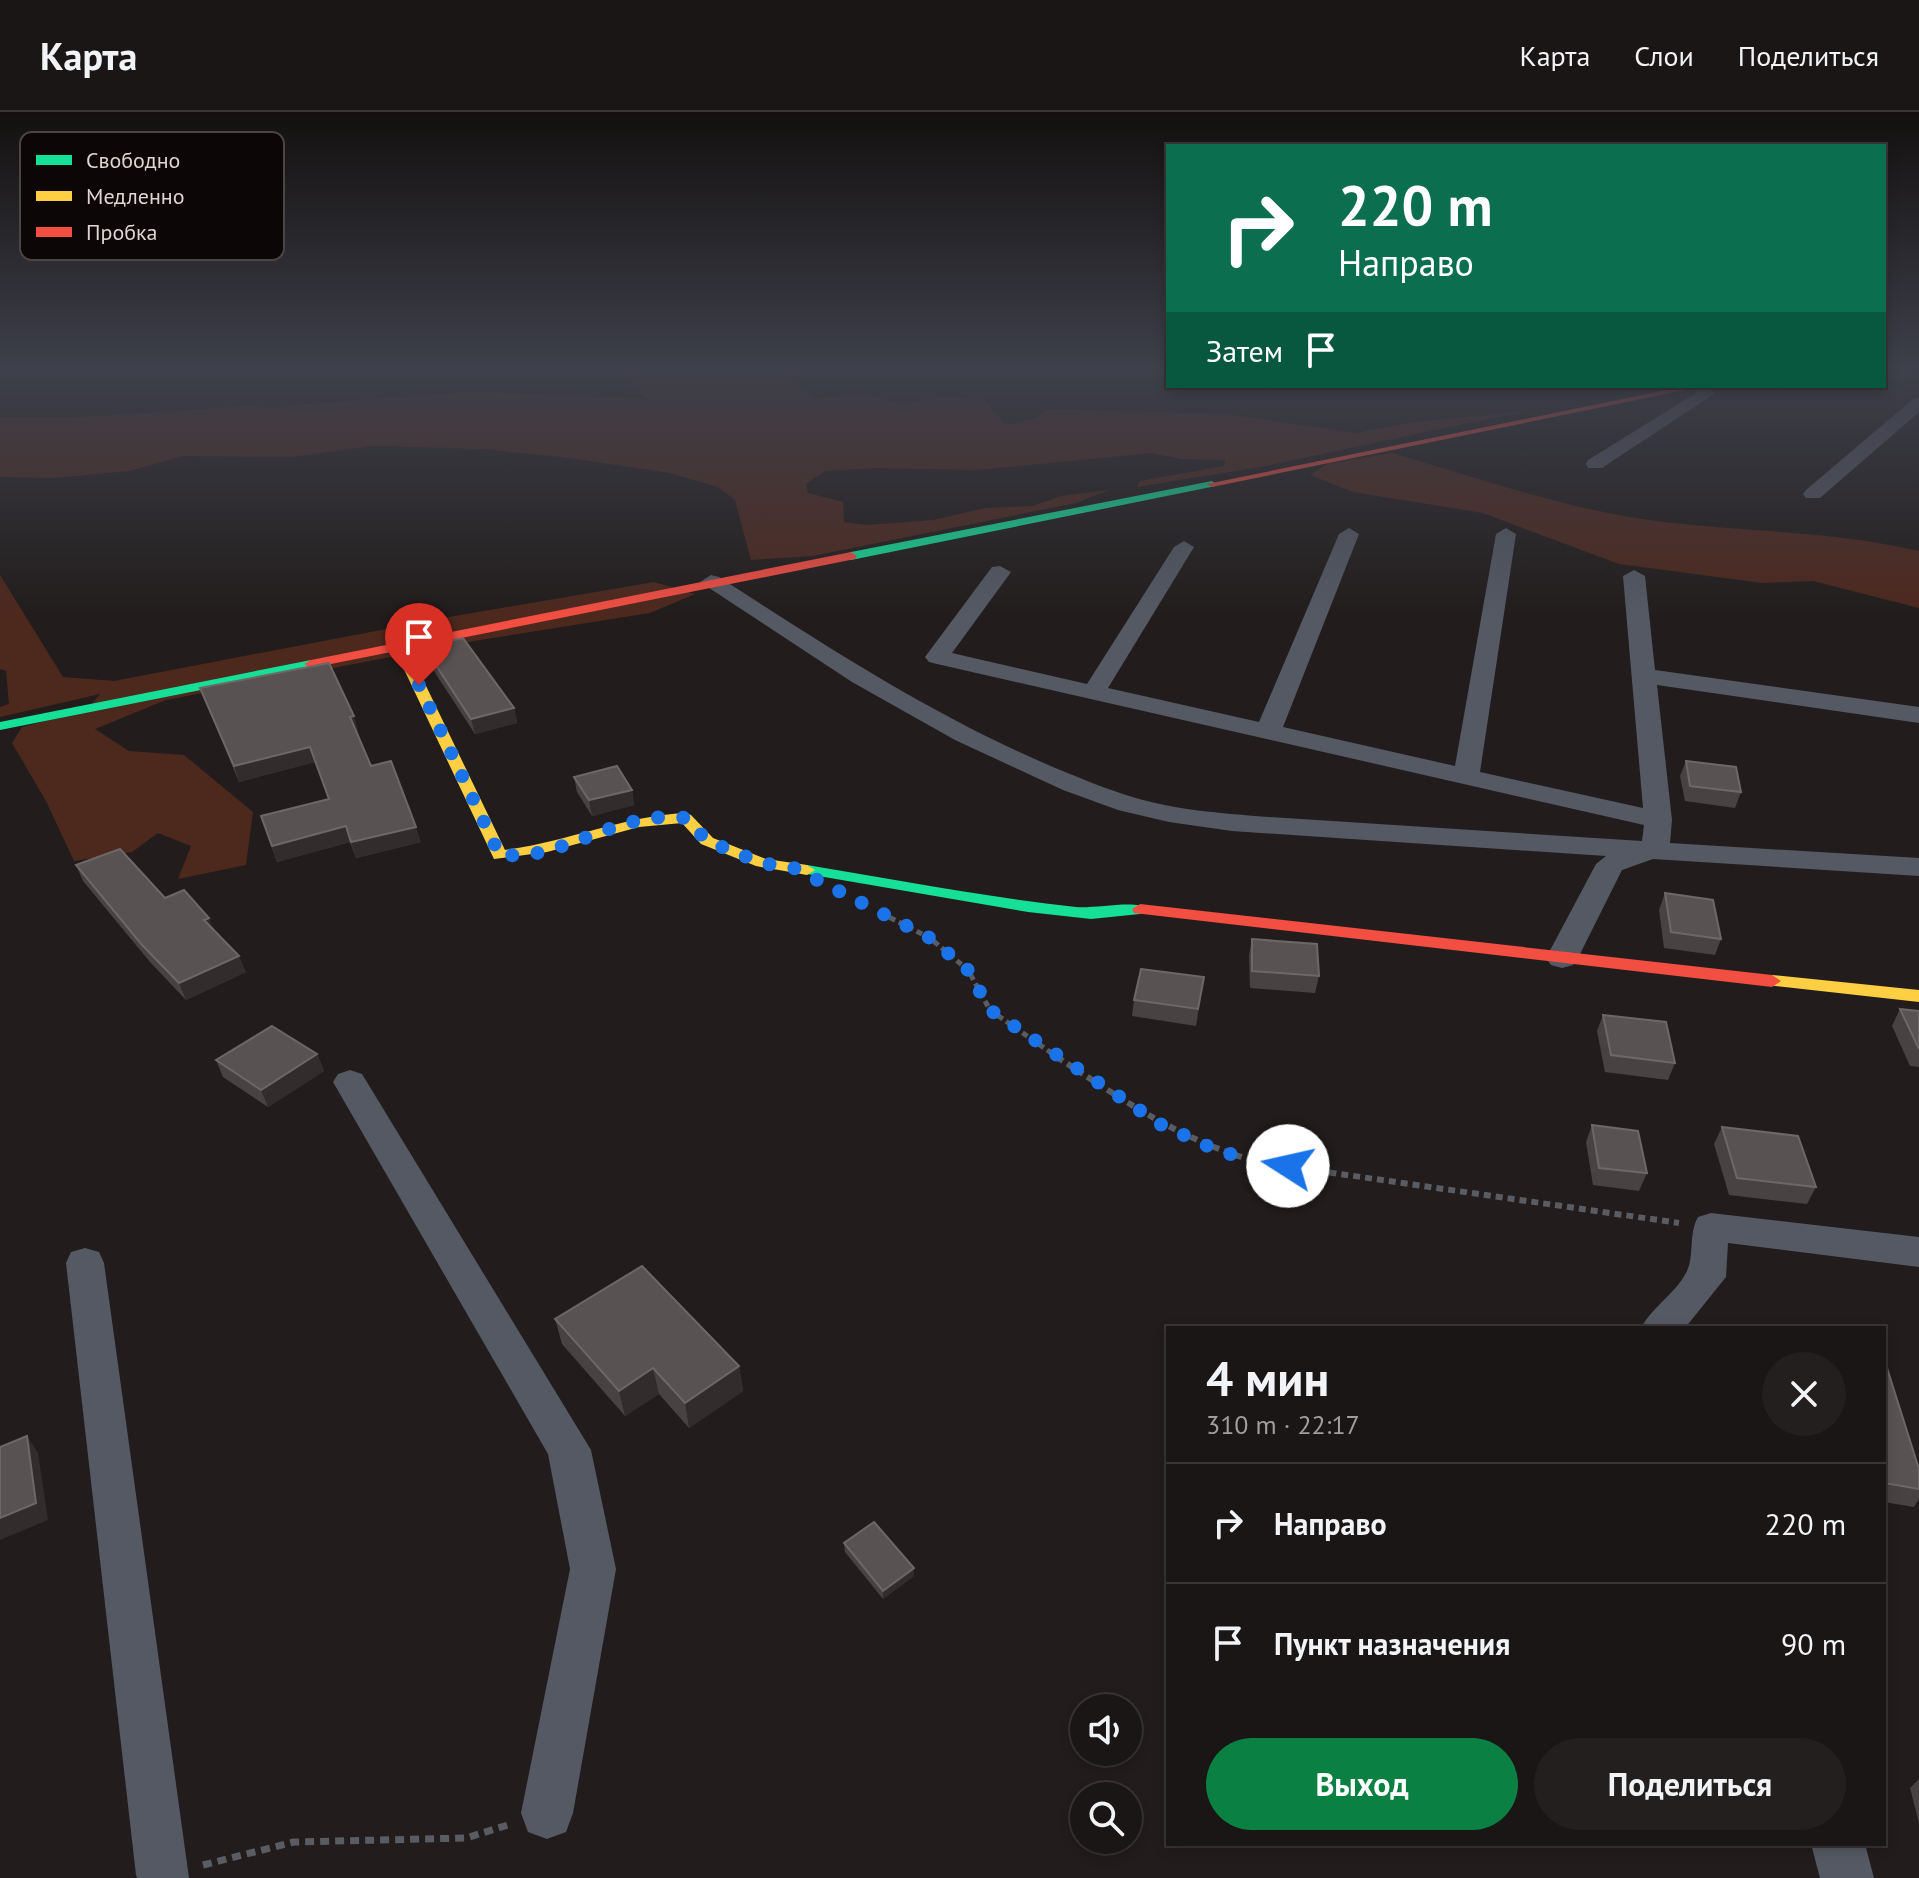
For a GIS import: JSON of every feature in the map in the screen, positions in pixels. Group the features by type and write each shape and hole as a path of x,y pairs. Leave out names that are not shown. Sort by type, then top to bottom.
{"street":[{"path":"0,726 1365,452"},
{"path":"1595,464 1613,452"},
{"path":"1813,494 1861,452"},
{"path":"1268,732 1349,534"},
{"path":"1466,777 1506,534"},
{"path":"1094,692 1184,547"},
{"path":"1000,572 937,657 1658,820"},
{"path":"1634,576 1658,820 1655,849"},
{"path":"711,582 870,685 969,736 1072,783 1130,804 1204,819 1296,828 1919,867"},
{"path":"408,663 500,856 537,853 607,827 662,815 686,818 707,841 762,863 1028,907 1091,914 1143,909 1919,996"},
{"path":"1644,676 1919,715"},
{"path":"1562,958 1610,864 1655,849"},
{"path":"350,1082 569,1450 593,1569 547,1813"},
{"path":"1663,1326 1706,1277 1711,1227 1919,1252"},
{"path":"85,1263 163,1875"},
{"path":"1839,1846 1847,1878"}],"path":[{"path":"876,910 930,938 968,970 990,1010 1022,1034 1160,1124 1214,1149 1257,1162 1711,1227"},
{"path":"163,1875 294,1842 466,1838 547,1813"}],"shaded area":[{"path":"0,452 326,452 291,457 183,456 129,471 54,478 0,477"},
{"path":"516,452 1329,452 1137,487 1140,481 1224,466 1225,460 1181,459 1152,453 976,470 875,468 825,471 806,484 808,493 843,502 844,522 866,525 933,520 985,508 1032,506 1061,496 1109,490 1076,503 813,556 751,560 735,500 718,487 670,473"},
{"path":"1392,453 1527,493 1629,517 1856,539 1919,551 1919,608 1813,581 1762,583 1619,564 1483,513 1353,492 1310,475 1327,464"},
{"path":"0,575 63,677 114,681 449,617 654,582 695,594 650,613 474,641 166,700 95,729 129,751 184,755 253,812 246,865 178,879 191,846 158,833 132,852 74,861 46,801 12,743 22,727 86,711 100,694 0,717 0,707 9,704 6,671 0,669"}],"building":[{"path":"463,638 514,708 471,719 424,647"},
{"path":"329,663 354,716 350,717 371,766 391,761 416,827 351,842 346,826 272,846 261,816 329,799 310,747 234,766 200,688"},
{"path":"1686,761 1736,767 1741,792 1690,786"},
{"path":"617,766 632,790 589,800 574,777"},
{"path":"120,849 165,898 184,890 209,918 204,920 239,956 179,983 142,945 76,865"},
{"path":"1665,893 1713,900 1721,939 1671,932"},
{"path":"1252,939 1317,944 1319,976 1252,971"},
{"path":"1141,969 1204,977 1198,1009 1134,1000"},
{"path":"1900,1009 1919,1011 1919,1049"},
{"path":"1603,1015 1666,1022 1675,1063 1611,1055"},
{"path":"272,1026 317,1054 261,1090 216,1060"},
{"path":"1592,1125 1638,1131 1647,1173 1599,1168"},
{"path":"1722,1127 1798,1136 1816,1187 1737,1178"},
{"path":"642,1266 739,1366 685,1403 653,1368 619,1391 555,1319"},
{"path":"1886,1368 1919,1469 1919,1489 1886,1483"},
{"path":"27,1436 36,1503 0,1518 0,1447"},
{"path":"874,1522 914,1568 883,1591 844,1543"}],"traffic: fast":[{"path":"851,556 1212,484"},
{"path":"0,726 311,664"},
{"path":"807,870 1028,907 1091,914 1140,909"}],"traffic: slow":[{"path":"408,663 500,856 547,848 639,822 686,818 707,841 762,863 807,870"},
{"path":"1772,981 1919,996"}],"traffic: jam":[{"path":"1212,484 1369,452"},
{"path":"311,664 851,556"},
{"path":"1140,909 1772,981"}],"route":[{"path":"419,685 500,856 537,853 607,827 662,815 686,818 707,841 762,863 794,868 930,938 968,970 990,1010 1160,1124 1214,1149 1257,1162 1288,1166"}]}
